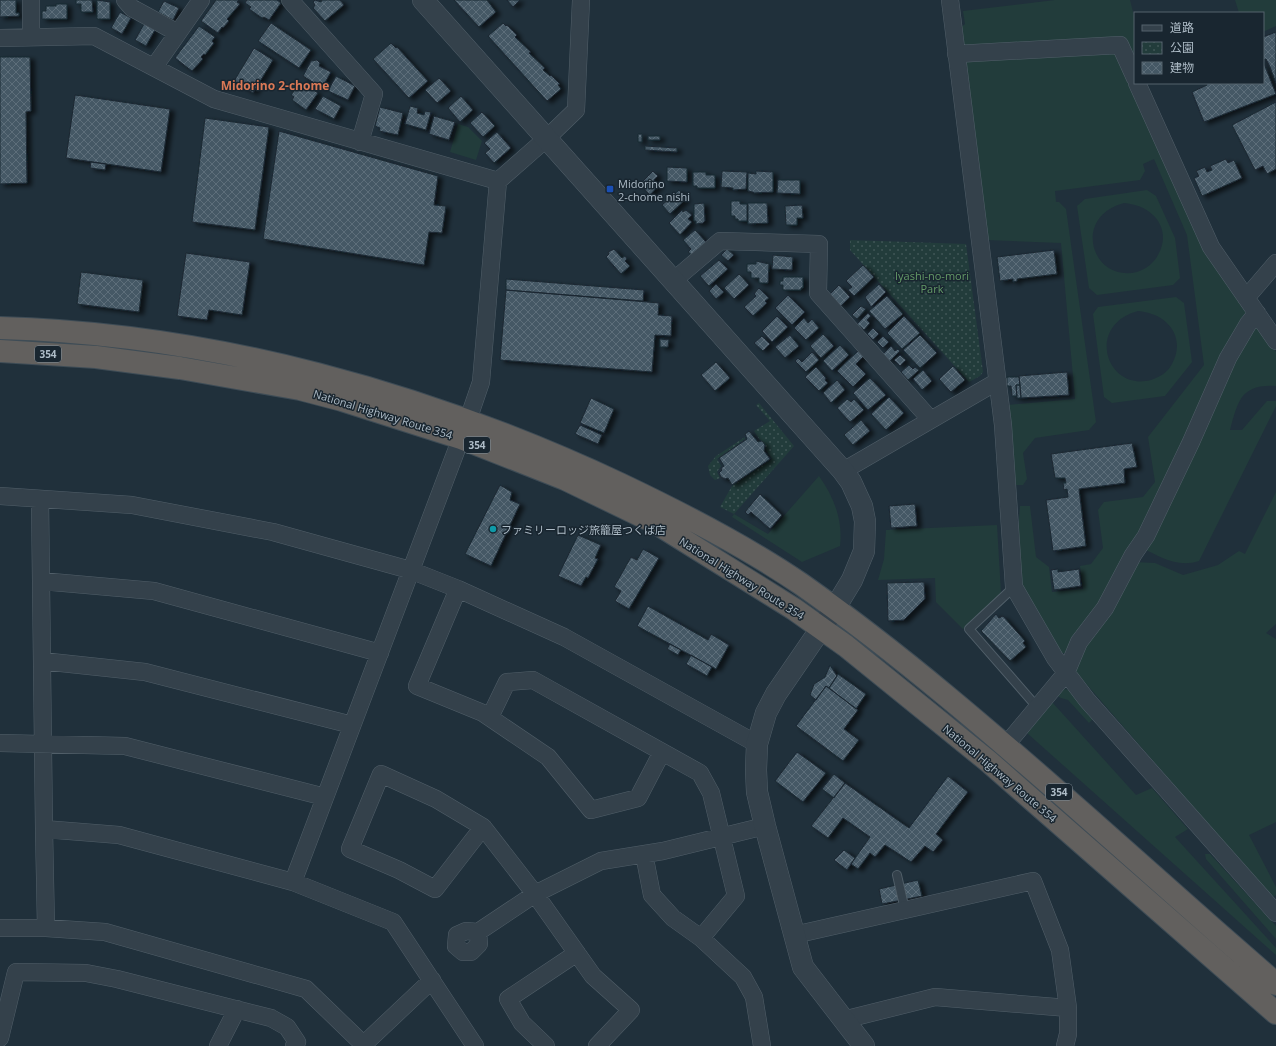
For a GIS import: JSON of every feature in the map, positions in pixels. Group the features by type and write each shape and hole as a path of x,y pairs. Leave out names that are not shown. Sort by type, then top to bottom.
{"highway":[{"name":"National Highway Route 354","path":"0,328 98,333 167,343 249,358 350,382 465,429 656,523 794,609 846,646 988,761 1276,1013"},
{"name":"National Highway Route 354","path":"0,351 96,357 180,368 300,389 465,429 568,460 668,507 797,582 835,608 913,668 1006,745 1276,984"}],"street":[{"path":"31,0 31,37"},
{"path":"125,0 132,8 178,33"},
{"path":"290,0 374,94 360,142"},
{"path":"423,0 843,471 851,482 862,506 865,537 860,564 822,629 776,694 766,713 757,744 756,780 765,826 803,967 864,1046"},
{"path":"293,882 380,654 410,570 465,429 481,382 498,181 576,110 581,0"},
{"path":"950,0 1003,424 1014,587 1066,673 1087,700 1276,913"},
{"path":"154,67 178,33 196,2"},
{"path":"0,38 94,36 214,99 498,181"},
{"path":"956,54 1120,46 1134,76"},
{"path":"1137,84 1211,247 1276,341"},
{"path":"673,280 720,241 819,244 818,293 930,419"},
{"path":"1246,298 1276,264"},
{"path":"1006,745 1066,673 1079,642 1105,608 1133,555 1146,536 1191,442 1228,358 1248,324 1257,313"},
{"path":"843,471 930,419 998,381"},
{"path":"0,496 132,505 273,532 410,570 458,589 564,637 757,744"},
{"path":"40,499 46,928"},
{"path":"41,581 154,590 380,654"},
{"path":"458,589 417,686 483,713 548,757 591,810 638,798 662,752"},
{"path":"42,661 145,672 352,725"},
{"path":"490,717 507,682 533,680 700,773 711,793 736,896 701,938"},
{"path":"0,743 125,746 325,797"},
{"path":"483,827 435,889 399,870 350,849 381,774 436,799 483,827 535,894 593,976 631,1010 597,1046"},
{"path":"478,932 535,894 601,862 644,854 765,826"},
{"path":"44,829 119,835 293,882 393,922 476,1046"},
{"path":"644,854 652,896 673,918 701,938 743,977 754,997 762,1046"},
{"path":"794,935 1034,881 1060,950 1068,1008 1068,1034 1065,1046"},
{"path":"0,928 46,928 105,932 306,989 363,1045 432,980"},
{"path":"546,1046 522,1023 508,999 577,953"},
{"path":"0,1038 16,972 86,973 105,976 271,1018 287,1027 297,1042 294,1046"},
{"path":"843,1020 935,997 1068,1008"},
{"path":"218,1046 237,1009"}],"lane":[{"path":"1014,587 969,629 1037,707"},
{"path":"897,875 905,910"}],"green space":[{"path":"1055,0 1130,0 1134,16 1134,63 1123,40 967,46 963,44 960,28 965,24 963,11"},
{"path":"1235,0 1276,0 1276,26 1264,32 1264,12 1239,12"},
{"path":"1114,53 1118,55 1246,307 1245,315 1133,545 1100,608 1067,653 1061,653 1021,587 1018,532 1020,506 1030,506 1036,557 1049,567 1052,592 1083,589 1080,566 1091,564 1103,548 1098,510 1104,502 1143,497 1155,482 1148,437 1204,365 1187,235 1154,159 1143,164 1145,171 1140,180 1055,191 1056,202 1059,202 1066,209 1096,422 1089,430 1035,438 1023,453 1027,479 1023,485 1014,485 1008,405 1075,399 1061,243 986,240 965,64 969,58"},
{"path":"458,124 468,127 482,141 476,160 450,152"},
{"path":"1147,190 1156,196 1175,238 1180,278 1173,285 1097,295 1089,288 1077,206 1085,199","holes":["1124,203 1134,205 1151,213 1157,220 1161,227 1163,236 1162,245 1156,258 1147,267 1137,272 1121,273 1109,268 1099,259 1094,247 1093,234 1097,221 1107,210"]},
{"name":"Iyashi-no-mori Park","path":"850,240 966,244 983,372 980,376 969,382 850,250"},
{"path":"1176,297 1184,303 1192,362 1165,396 1112,403 1104,397 1093,314 1098,307","holes":["1138,311 1148,313 1165,321 1171,328 1175,335 1177,344 1176,354 1172,364 1163,374 1151,380 1135,381 1123,376 1113,367 1108,355 1107,342 1111,329 1121,318"]},
{"path":"1259,324 1276,352 1276,386 1255,388 1242,397 1230,430 1242,430 1267,401 1276,401 1276,406 1199,561 1183,563 1163,558 1142,548 1243,343"},
{"path":"759,403 794,446 734,514 720,507 732,486 772,459 754,431 770,421 756,405"},
{"path":"745,437 745,439 717,459 721,466 717,472 720,478 715,480 710,475 708,466 716,456"},
{"path":"819,476 829,492 839,518 841,536 840,546 802,562 732,517 734,514 768,534"},
{"path":"1276,492 1276,624 1266,633 1276,639 1276,822 1249,835 1276,887 1276,895 1272,898 1076,672 1086,641 1134,562 1155,563 1183,575 1218,565 1239,551 1245,554"},
{"path":"997,525 1001,593 963,629 936,602 935,578 878,580 884,559 886,530"},
{"path":"1064,689 1069,690 1094,718 1089,723 1068,700 1056,695"},
{"path":"1052,702 1136,795 1152,788 1188,829 1175,837 1276,948 1276,955 1027,733"},
{"path":"1205,854 1210,854 1276,926 1276,939 1206,859"}],"building":[{"path":"0,0 16,0 16,13 19,13 19,16 0,17"},
{"path":"76,0 92,0 93,12 81,12 81,4 76,4"},
{"path":"97,0 110,2 110,19 97,19"},
{"path":"216,0 239,0 237,2 240,4 227,19 229,21 218,33 201,21"},
{"path":"247,0 277,0 281,3 269,20 264,17 262,18 249,9 251,7 245,3"},
{"path":"315,0 321,2 322,0 340,0 344,5 325,21 313,8 315,5 313,2"},
{"path":"454,0 487,0 496,12 479,27"},
{"path":"507,0 520,0 513,7"},
{"path":"164,1 179,8 173,20 158,12"},
{"path":"56,4 67,4 67,19 42,19 42,11 46,11 46,6 56,6"},
{"path":"120,12 131,18 122,34 111,28"},
{"path":"271,23 311,50 299,68 258,41"},
{"path":"503,23 517,35 515,37 545,68 543,70 550,76 551,75 560,84 558,85 561,89 547,101 488,36"},
{"path":"144,24 155,30 146,46 135,40"},
{"path":"199,26 215,37 212,41 214,43 205,55 204,54 201,57 203,59 192,71 175,58"},
{"path":"1276,32 1276,83 1266,59 1264,60 1264,37"},
{"path":"391,43 396,48 397,47 428,81 409,98 373,59"},
{"path":"254,48 273,60 253,93 234,81"},
{"path":"0,57 30,57 31,111 26,112 27,183 0,184"},
{"path":"317,60 320,63 319,66 331,72 322,88 303,76 311,61"},
{"path":"1264,64 1276,94 1204,122 1192,92 1207,85 1264,84"},
{"path":"336,76 355,86 348,100 328,91"},
{"path":"439,78 451,91 437,103 425,90"},
{"path":"299,84 310,91 312,89 318,93 306,110 292,100 294,97 291,95"},
{"path":"75,95 170,109 161,172 66,158"},
{"path":"323,96 341,106 334,119 315,109"},
{"path":"461,96 473,110 460,122 448,108"},
{"path":"1276,102 1276,169 1267,174 1263,166 1255,170 1232,125"},
{"path":"410,106 418,108 417,113 424,115 425,111 431,112 426,130 405,124"},
{"path":"380,107 403,113 398,135 379,131 380,128 375,126"},
{"path":"482,112 495,126 483,137 470,123"},
{"path":"434,116 455,122 449,140 429,134"},
{"path":"205,118 269,127 255,230 192,222"},
{"path":"279,131 438,176 434,205 446,206 442,233 429,232 424,265 263,239"},
{"path":"497,132 511,148 494,163 485,153 490,149 484,143"},
{"path":"638,134 642,134 642,142 638,142"},
{"path":"648,136 660,136 660,140 648,140"},
{"path":"645,146 677,148 677,152 645,150"},
{"path":"1226,159 1228,163 1234,160 1242,178 1202,196 1194,178 1199,176 1196,171 1205,167 1207,172 1212,170 1210,166"},
{"path":"91,162 106,164 105,170 90,168"},
{"path":"667,167 687,168 687,182 667,181"},
{"path":"653,171 658,176 654,180 659,185 650,195 640,184"},
{"path":"722,171 747,172 746,189 733,190 733,188 721,187"},
{"path":"756,171 773,172 773,192 754,193 748,191 748,173 756,174"},
{"path":"693,172 706,172 706,175 715,175 715,188 697,188 697,186 693,186"},
{"path":"778,180 800,180 800,194 777,193"},
{"path":"679,190 686,199 670,214 662,205"},
{"path":"731,201 740,201 740,204 747,204 747,221 738,221 738,219 735,219 735,216 731,216"},
{"path":"704,203 705,221 703,223 696,224 696,221 694,221 694,204"},
{"path":"748,203 767,203 768,223 748,224"},
{"path":"802,205 803,218 797,218 797,225 786,225 785,206"},
{"path":"682,210 683,212 686,210 692,215 688,219 692,222 680,235 669,223"},
{"path":"695,230 706,242 692,255 688,252 691,249 683,240"},
{"path":"614,249 622,258 625,256 627,259 625,261 630,266 621,274 606,257 609,254 608,252"},
{"path":"727,249 734,255 728,261 721,255"},
{"path":"1054,250 1057,274 1017,279 1017,281 1013,282 1013,279 1000,281 997,257"},
{"path":"186,253 250,262 242,315 209,310 207,320 177,316"},
{"path":"773,255 793,257 792,270 772,269"},
{"path":"719,260 728,269 709,286 700,276"},
{"path":"756,261 769,264 768,283 759,283 759,278 751,278 751,272 747,272 747,264 756,264"},
{"path":"863,265 874,277 854,296 848,290 852,287 846,281"},
{"path":"81,272 143,280 139,312 77,304"},
{"path":"739,274 749,285 734,299 724,288"},
{"path":"783,277 803,277 803,288 801,288 801,290 783,290 783,285 780,285 780,281 783,281"},
{"path":"506,279 644,290 643,301 506,290"},
{"path":"716,284 724,292 716,299 709,291"},
{"path":"879,284 886,292 871,307 865,297"},
{"path":"839,285 850,297 841,306 830,294"},
{"path":"759,288 769,298 765,301 767,303 753,316 744,307 756,296 754,294"},
{"path":"506,290 659,303 658,315 672,316 671,336 655,335 652,372 500,360"},
{"path":"788,295 805,312 792,325 775,308"},
{"path":"887,296 903,314 885,329 869,311"},
{"path":"861,306 866,309 857,319 852,315"},
{"path":"868,313 871,316 867,320 870,323 864,330 857,324"},
{"path":"777,316 788,327 772,342 762,331"},
{"path":"904,316 920,333 902,349 887,333"},
{"path":"804,318 808,323 812,319 819,328 806,340 794,328"},
{"path":"873,328 879,334 873,340 867,334"},
{"path":"823,334 834,346 821,358 810,346"},
{"path":"790,335 799,346 785,358 775,347"},
{"path":"920,335 937,353 920,368 903,350"},
{"path":"762,336 770,344 763,351 754,343"},
{"path":"883,336 889,342 883,348 877,342"},
{"path":"660,339 669,340 668,347 660,347"},
{"path":"840,345 849,355 832,371 823,361"},
{"path":"891,346 895,351 898,349 900,351 890,361 883,354"},
{"path":"858,351 864,356 856,364 866,374 853,387 837,371"},
{"path":"812,352 819,360 806,372 795,361 798,358 802,362"},
{"path":"900,355 906,360 900,366 894,360"},
{"path":"716,362 730,378 715,391 701,375"},
{"path":"909,365 913,369 915,367 919,370 908,380 901,372"},
{"path":"953,366 965,380 951,392 939,379"},
{"path":"816,367 826,378 825,380 828,383 819,391 805,377"},
{"path":"923,370 932,381 922,390 913,379"},
{"path":"1067,372 1069,395 1021,398 1019,376"},
{"path":"1007,377 1019,377 1020,385 1016,385 1017,396 1012,396 1011,386 1007,386"},
{"path":"870,378 886,395 868,410 853,393"},
{"path":"837,380 845,390 831,403 823,393"},
{"path":"1016,385 1020,385 1021,398 1017,398"},
{"path":"889,397 904,413 886,430 871,414"},
{"path":"591,398 614,409 604,433 580,423"},
{"path":"847,399 851,402 854,399 864,410 850,422 837,408"},
{"path":"861,420 870,431 853,445 844,435"},
{"path":"580,425 602,435 598,444 575,434"},
{"path":"749,431 758,442 762,441 765,445 764,451 770,459 732,485 728,478 725,479 721,477 719,473 722,470 721,468 724,466 719,458 747,439 745,434"},
{"path":"1132,443 1137,467 1124,469 1125,483 1079,489 1086,546 1053,551 1046,500 1068,497 1067,489 1064,490 1063,483 1066,483 1065,478 1055,478 1051,454"},
{"name":"ファミリーロッジ旅籠屋つくば店","path":"500,485 512,492 510,500 520,504 491,566 465,554"},
{"path":"760,494 782,515 770,529 751,512 748,515 745,512"},
{"path":"915,504 917,526 891,528 889,506"},
{"path":"578,535 601,545 595,558 598,559 588,578 586,577 581,586 558,576"},
{"path":"643,549 659,558 629,609 615,601 621,591 614,587 631,557 637,560"},
{"path":"1058,569 1058,572 1079,569 1081,586 1054,590 1051,570"},
{"path":"924,582 925,599 904,620 888,621 887,583"},
{"path":"648,606 708,640 711,634 729,645 716,669 637,626"},
{"path":"996,614 999,618 1003,616 1025,641 1023,643 1026,647 1010,661 981,631"},
{"path":"670,644 681,650 678,655 667,649"},
{"path":"691,655 712,667 707,676 686,664"},
{"path":"830,665 837,676 829,688 826,686 816,700 810,695 814,684 825,677"},
{"path":"838,674 866,694 856,709 829,688"},
{"path":"826,686 858,710 844,729 859,740 843,761 796,726"},
{"path":"797,752 826,773 803,802 775,781"},
{"path":"834,774 845,783 834,798 822,789"},
{"path":"948,776 968,792 936,834 943,840 933,852 925,846 911,862 885,845 875,857 870,853 858,869 851,864 870,837 843,818 828,838 811,826 845,783 909,828"},
{"path":"844,850 855,858 847,870 834,860"},
{"path":"918,880 922,896 882,904 879,889"}],"place":[{"name":"Midorino 2-chome nishi","path":"610,189"},
{"name":"ファミリーロッジ旅籠屋つくば店","path":"493,529"}],"district":[{"name":"Midorino 2-chome","path":"275,85"}]}
